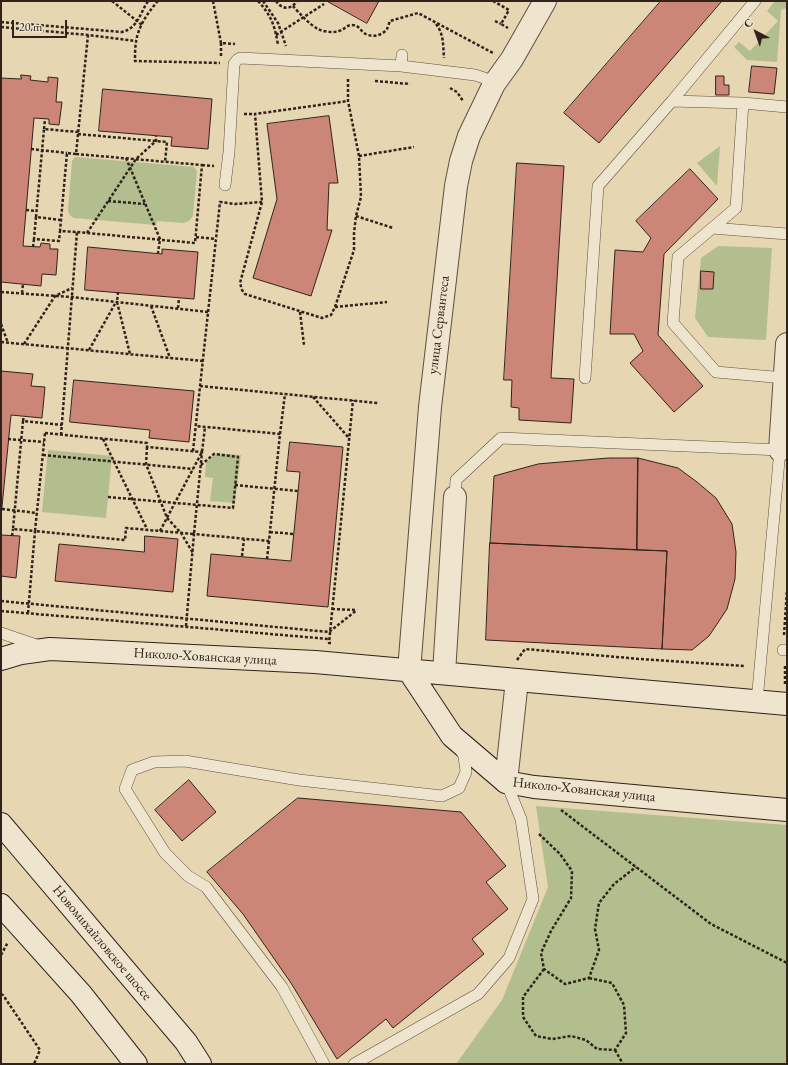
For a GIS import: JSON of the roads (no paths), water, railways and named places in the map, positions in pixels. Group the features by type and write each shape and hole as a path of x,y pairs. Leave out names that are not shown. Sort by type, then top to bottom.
{"street":[{"name":"улица Сервантеса","path":"409,671 430,407 456,186 461,161 469,136 494,84 512,59 545,1"},
{"path":"780,450 787,344"},
{"path":"444,673 455,497"},
{"name":"Николо-Хованская улица","path":"1,659 21,653 50,649 315,662 444,673 516,671 757,695 786,696"},
{"name":"Николо-Хованская улица","path":"409,671 452,736 506,782 542,788 787,810"},
{"path":"506,782 516,671"},
{"name":"Новомихайловское шоссе","path":"1,824 186,1042 200,1064"},
{"path":"1,905 81,994 136,1064"}],"lane":[{"path":"585,378 598,186 672,101 755,1"},
{"path":"225,185 229,152 234,64 240,58 401,61 475,75 494,84"},
{"path":"672,101 743,103 787,107"},
{"path":"743,103 736,208 678,257 673,324 716,372 785,378"},
{"path":"712,228 787,234"},
{"path":"455,497 456,480 500,438 780,450 757,695"},
{"path":"1,634 50,649"},
{"path":"324,1064 282,987 206,887 188,876 165,853 125,789 132,770 154,762 185,761 298,780 442,796 459,788 466,772 464,756 452,736"},
{"path":"354,1064 478,994 509,958 533,899 521,819 506,782"}]}
